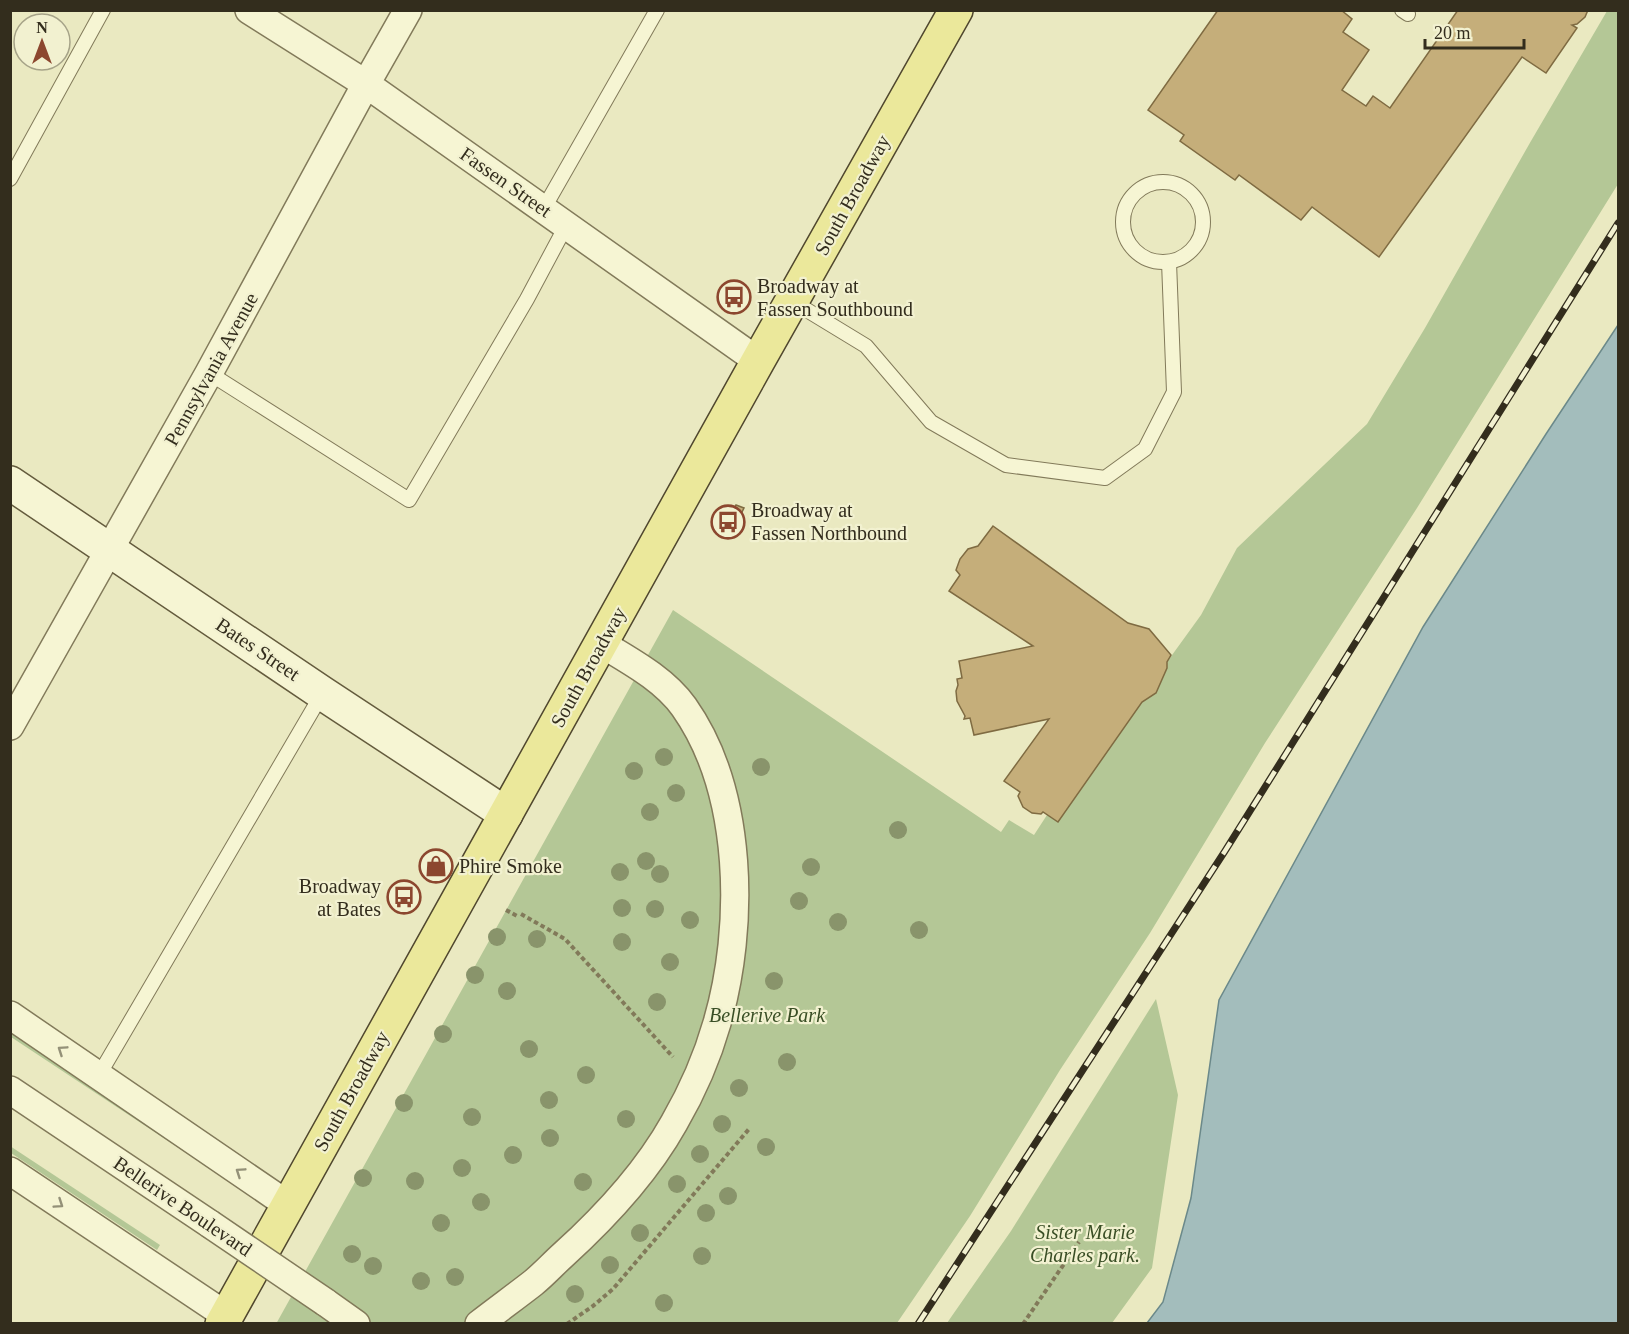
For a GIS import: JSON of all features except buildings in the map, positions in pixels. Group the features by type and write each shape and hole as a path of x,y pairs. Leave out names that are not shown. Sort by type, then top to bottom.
{"main road":[{"name":"South Broadway","path":"224,1319 956,10"},
{"name":"Bates Street","path":"10,483 506,814"}],"street":[{"name":"Fassen Street","path":"249,10 366,84 758,361"},
{"name":"Pennsylvania Avenue","path":"10,726 209,373 408,10"},
{"path":"479,1323 535,1281 618,1202 674,1125 696,1082 717,1023 730,965 735,912 734,862 720,784 706,747 682,706 665,688 652,676 602,644"},
{"path":"10,1015 288,1205"},
{"name":"Bellerive Boulevard","path":"10,1090 356,1323"},
{"path":"10,1171 224,1319"}],"lane":[{"path":"10,179 104,10"},
{"path":"544,208 657,10"},
{"path":"1166,182 1179,186 1198,202 1202,214 1203,228 1199,240 1192,250 1181,258 1169,262 1155,262 1137,253 1125,237 1122,224 1131,198 1141,189 1153,183 1166,182"},
{"path":"209,373 409,500 527,300 567,224"},
{"path":"792,301 866,346 931,422 1006,465 1105,478 1145,449 1174,392 1169,262"},
{"path":"99,1075 322,693"}],"path":[{"path":"506,910 565,939 696,1082"},
{"path":"567,1323 603,1298 619,1282 748,1128"},
{"path":"1023,1323 1079,1242"},
{"path":"579,1323 581,1315"}],"green space":[{"name":"Bellerive Park","path":"1607,11 1618,11 1618,184 1417,508 1265,743 1150,933 1060,1070 970,1216 897,1323 276,1324 673,610 1001,832 1009,820 1034,835 1047,815 1142,702 1156,693 1167,668 1167,662 1201,615 1237,548 1367,424 1425,328"},
{"name":"Sister Marie Charles park.","path":"1156,999 1178,1095 1152,1268 1112,1323 947,1323 1011,1231"},
{"path":"10,1030 218,1167 215,1172 11,1037"},
{"path":"10,1146 160,1245 157,1250 11,1153"}],"water":[{"path":"1618,325 1618,1323 1147,1323 1163,1302 1191,1198 1219,1000 1423,627"}],"railway":[{"path":"918,1324 1225,851 1618,223"}],"place":[{"name":"Broadway at Fassen Southbound","path":"734,297"},
{"name":"Broadway at Fassen Northbound","path":"728,522"},
{"name":"Phire Smoke","path":"436,866"},
{"name":"Broadway at Bates","path":"404,897"}]}
